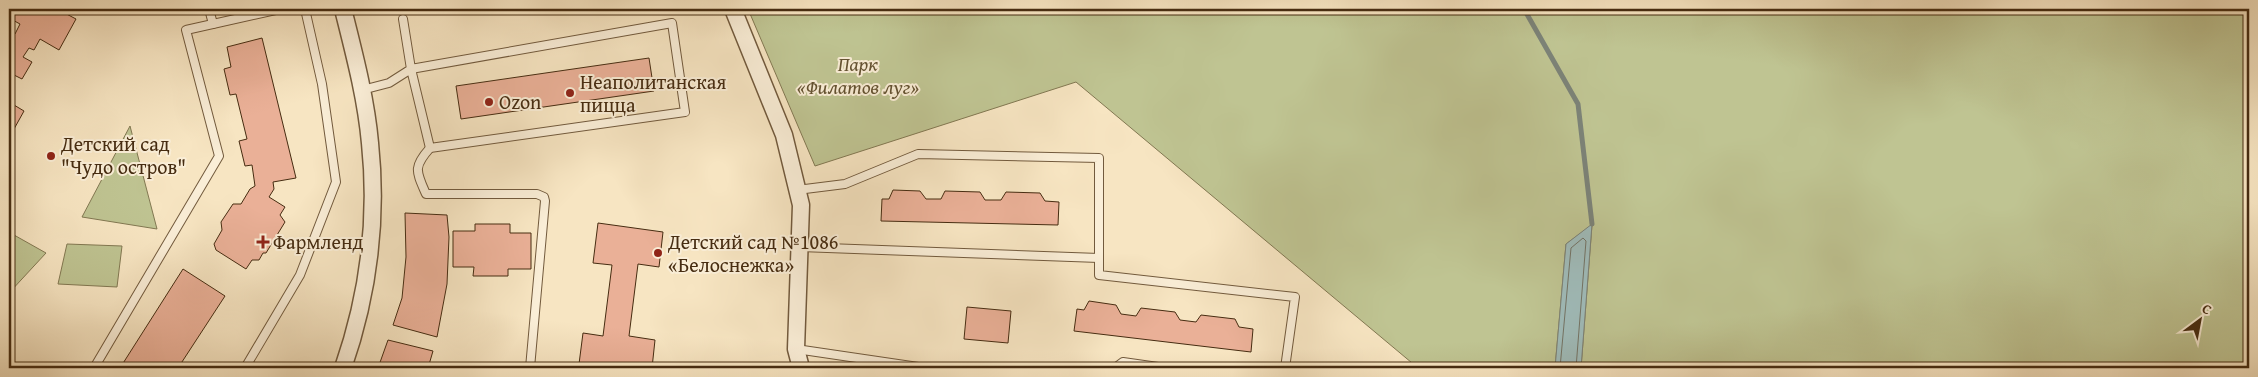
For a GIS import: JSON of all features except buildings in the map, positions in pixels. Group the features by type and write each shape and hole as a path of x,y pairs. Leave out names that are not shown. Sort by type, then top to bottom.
{"street":[{"path":"342,368 363,295 372,225 370,144 362,90 343,9"},
{"path":"733,9 784,135 801,205 796,349 801,368"}],"lane":[{"path":"209,9 213,24"},
{"path":"94,368 219,156 186,30 280,9"},
{"path":"246,368 300,275 336,182 322,84 305,9"},
{"path":"403,19 411,69 430,148"},
{"path":"362,90 390,83 411,69 672,23 685,112 430,148 419,161 418,175 426,194 538,194 544,197 530,368"},
{"path":"797,190 845,184 918,154 1099,158 1099,275 1295,297 1285,368"},
{"path":"800,247 1098,258"},
{"path":"796,349 925,368"},
{"path":"1116,368 1123,362 1165,368"}],"green space":[{"name":"Парк «Филатов луг»","path":"748,9 2249,9 2249,368 1581,368 1592,225 1566,244 1555,368 1418,368 1076,82 815,166"},
{"path":"130,126 157,229 82,217"},
{"path":"14,235 46,253 9,293 9,241"},
{"path":"67,244 122,246 117,287 58,284"}],"water":[{"path":"1592,224 1581,368 1555,368 1566,244"}],"waterway":[{"path":"1524,9 1578,104 1592,224"}],"place":[{"name":"Неаполитанская пицца","path":"570,93"},
{"name":"Ozon","path":"489,102"},
{"name":"Детский сад \"Чудо остров\"","path":"51,156"},
{"name":"Фармленд","path":"263,242"},
{"name":"Детский сад №1086 «Белоснежка»","path":"658,253"}]}
